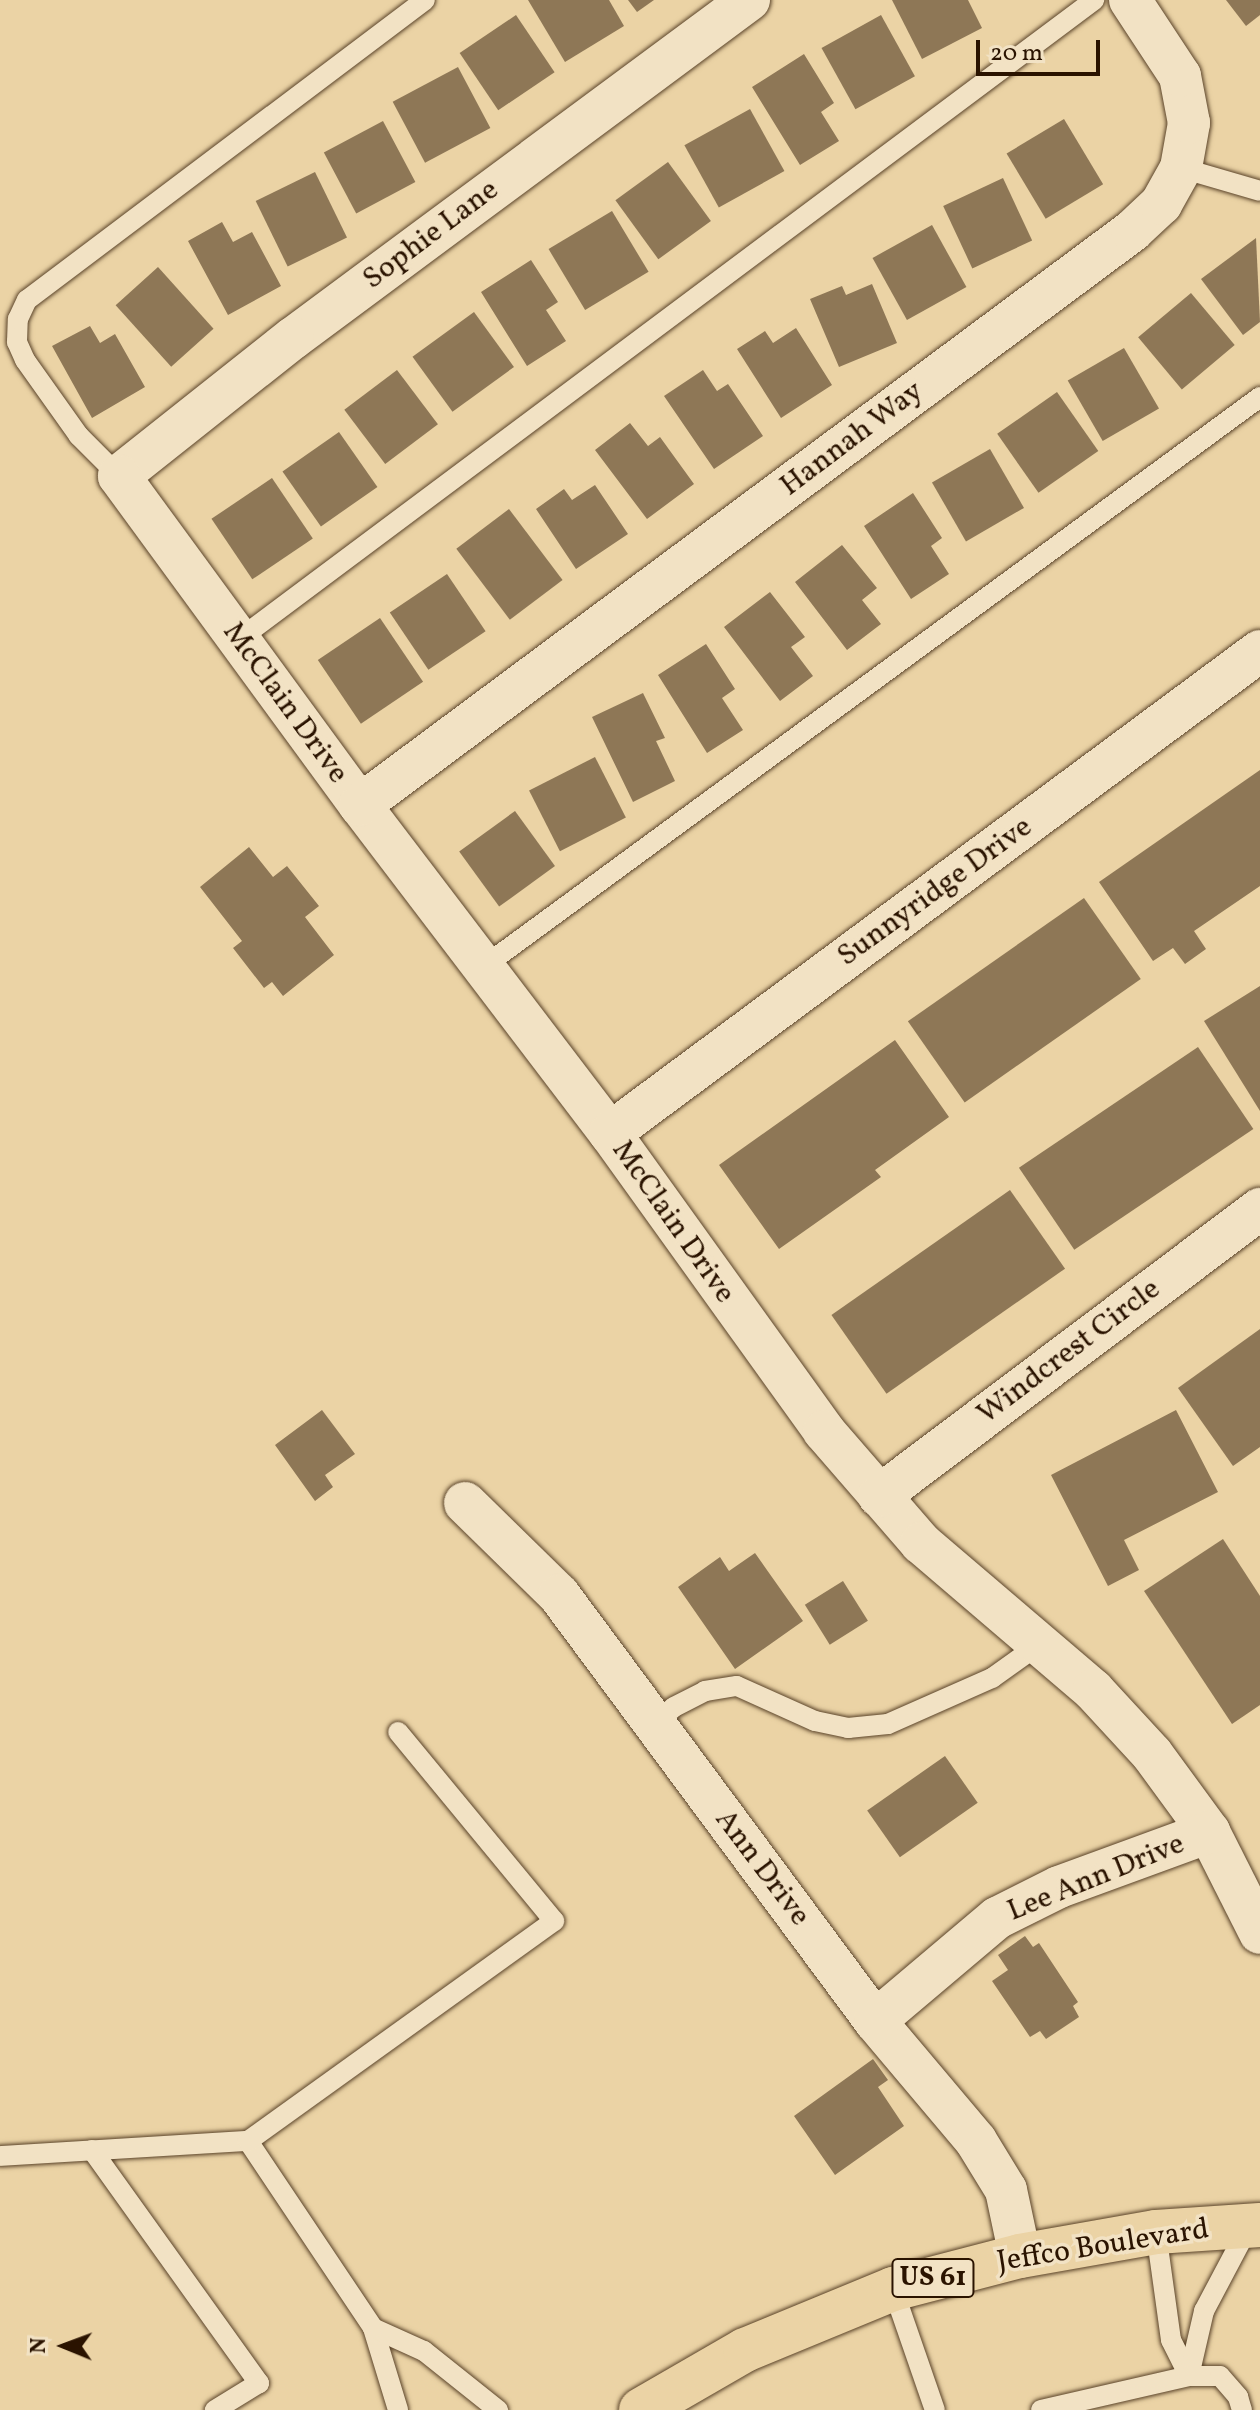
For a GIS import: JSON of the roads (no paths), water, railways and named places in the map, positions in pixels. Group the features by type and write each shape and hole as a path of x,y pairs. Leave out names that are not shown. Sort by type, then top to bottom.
{"main road":[{"name":"Jeffco Boulevard","path":"641,2410 745,2350 893,2289 1020,2256 1156,2232 1255,2225"}],"street":[{"name":"Sophie Lane","path":"119,476 293,338 749,0"},
{"name":"Hannah Way","path":"360,805 1132,231 1161,204 1181,168 1189,123 1180,76 1130,0"},
{"name":"McClain Drive","path":"119,476 360,805 610,1133 770,1358 879,1496 921,1543 1041,1643 1152,1754 1209,1832 1260,1933"},
{"name":"Sunnyridge Drive","path":"610,1133 1260,651"},
{"name":"Windcrest Circle","path":"879,1496 1260,1209"},
{"name":"Ann Drive","path":"465,1503 559,1595 875,2021 993,2165 1006,2190 1020,2256"},
{"name":"Lee Ann Drive","path":"875,2021 997,1918 1059,1887 1209,1832"}],"lane":[{"path":"119,476 79,436 25,360 17,342 18,319 27,300 425,0"},
{"path":"238,640 1094,0"},
{"path":"1181,168 1260,191"},
{"path":"483,967 1260,397"},
{"path":"655,1724 674,1707 705,1691 737,1686 815,1721 848,1728 888,1724 992,1678 1041,1643"},
{"path":"0,2156 248,2141 554,1921 398,1732"},
{"path":"248,2141 373,2328 398,2410"},
{"path":"92,2150 259,2383 215,2410"},
{"path":"1189,2376 1204,2311 1255,2225"},
{"path":"1156,2232 1171,2340 1189,2376"},
{"path":"893,2289 935,2410"},
{"path":"373,2328 424,2351 498,2410"},
{"path":"1041,2410 1189,2376 1220,2376 1238,2397 1242,2410"}]}
